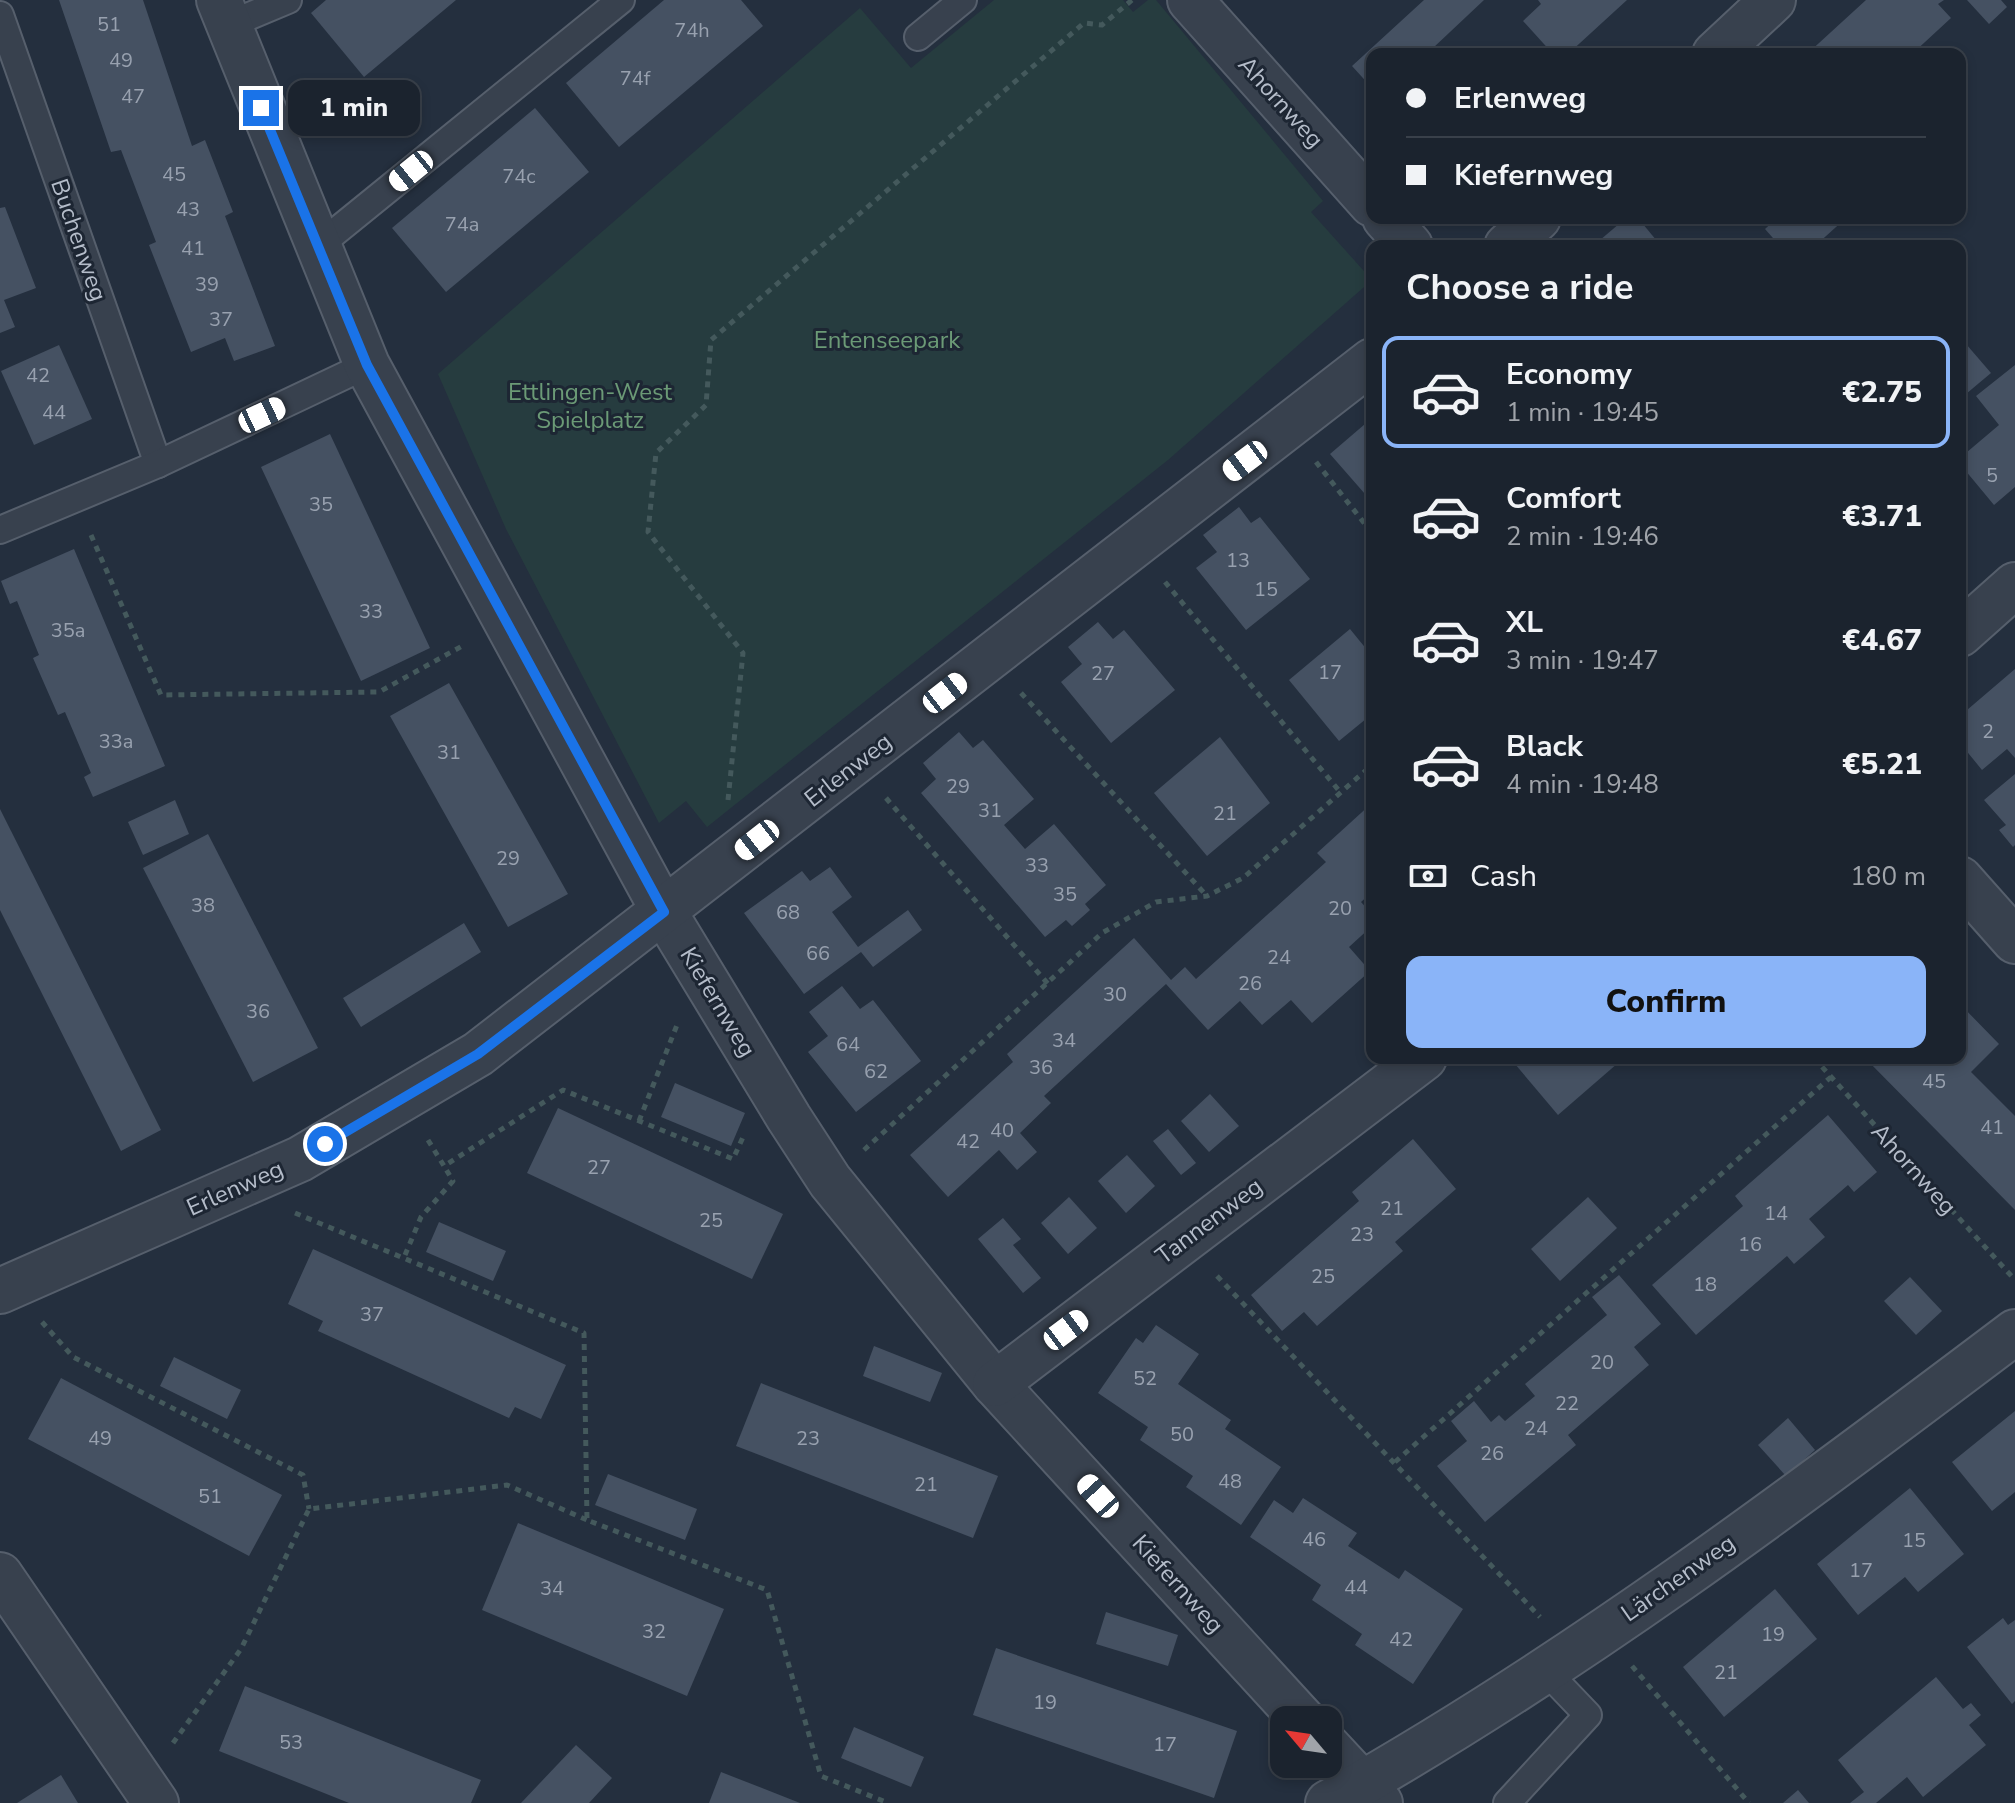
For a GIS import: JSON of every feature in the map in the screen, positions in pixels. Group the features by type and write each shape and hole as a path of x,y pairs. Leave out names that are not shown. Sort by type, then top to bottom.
{"street":[{"name":"Ahornweg","path":"1190,0 1366,197"},
{"path":"1721,48 1773,0"},
{"name":"Kiefernweg","path":"224,13 367,365 664,912 772,1091 830,1181 995,1384 1290,1706"},
{"path":"1390,224 1405,240"},
{"path":"1514,240 1531,224"},
{"name":"Erlenweg","path":"10,1287 300,1159 478,1054 1366,366"},
{"path":"1966,629 2015,585"},
{"path":"1966,886 2015,941"},
{"name":"Tannenweg","path":"995,1384 1416,1064"},
{"name":"Lärchenweg","path":"1356,1797 1574,1652 1866,1445 2015,1332"},
{"path":"0,1575 146,1788"},
{"path":"1342,1772 1356,1797"}],"lane":[{"path":"224,13 288,0"},
{"path":"318,246 621,0"},
{"path":"918,37 963,0"},
{"name":"Buchenweg","path":"0,15 158,464"},
{"path":"0,530 158,464 367,365"},
{"path":"1507,1803 1588,1715 1574,1652"}],"path":[{"path":"757,840 728,800 743,653 648,532 656,453 706,405 711,340 1084,23 1102,25 1132,0"},
{"path":"1289,427 1366,525"},
{"path":"75,499 161,695 379,692 507,622"},
{"path":"1135,545 1341,793"},
{"path":"989,658 1207,896"},
{"path":"856,764 1048,984"},
{"path":"830,1181 1102,933 1156,902 1207,896 1243,878 1366,770"},
{"path":"639,1121 687,999 708,986"},
{"name":"Ahornweg","path":"1819,1064 2015,1280"},
{"path":"1395,1462 1831,1077"},
{"path":"444,1166 563,1090 733,1159 757,1104 772,1091"},
{"path":"403,1098 453,1181 421,1217 405,1255"},
{"path":"268,1173 277,1206 405,1255 584,1333 587,1520"},
{"path":"1184,1241 1574,1652 1749,1803"},
{"path":"10,1287 73,1357 303,1475 309,1509 241,1649 167,1752 146,1788"},
{"path":"309,1509 507,1485 587,1520 767,1590 821,1776 888,1803"}],"green space":[{"name":"Entenseepark","path":"994,0 1123,0 1133,12 1148,0 1156,0 1323,201 1311,212 1366,273 1366,285 1168,460 707,827 686,801 659,823 506,529 438,374 860,8 911,68"}],"building":[{"path":"59,0 143,0 192,146 205,140 233,212 225,216 275,346 234,361 225,338 191,352 149,245 156,242 121,150 111,152"},
{"path":"326,0 456,0 364,77 311,13"},
{"path":"664,0 741,0 763,26 619,147 566,83"},
{"path":"1424,0 1484,0 1433,48 1372,48"},
{"path":"1538,0 1627,0 1575,48 1548,48 1523,21 1541,4"},
{"path":"1866,0 1944,0 1938,4 1951,18 1918,48 1814,48"},
{"path":"1967,0 2001,0 2007,7 1989,24"},
{"path":"1366,53 1366,81 1352,66"},
{"path":"535,108 589,172 446,292 392,228"},
{"path":"5,207 36,288 4,300 15,327 0,333 0,208"},
{"path":"1619,224 1643,224 1656,240 1600,240"},
{"path":"1770,224 1839,224 1822,240 1775,240 1765,229"},
{"path":"1966,344 1991,373 1966,394"},
{"path":"59,345 92,419 34,445 1,371"},
{"path":"2015,365 2015,487 1994,505 1966,471 1966,453 1999,425 1976,396"},
{"path":"1366,423 1366,495 1330,454"},
{"path":"330,434 430,648 361,681 261,467"},
{"path":"1239,507 1251,523 1260,517 1310,579 1246,630 1196,568 1217,552 1203,535"},
{"path":"74,549 165,766 93,797 84,777 91,773 65,712 58,715 33,658 39,655 17,601 10,604 1,581"},
{"path":"1098,622 1113,639 1124,630 1175,690 1111,743 1061,682 1082,664 1068,647"},
{"path":"1350,629 1366,649 1366,719 1339,741 1289,680"},
{"path":"2015,669 2015,758 2007,749 1982,770 1966,750 1966,711"},
{"path":"449,683 568,894 508,927 390,716"},
{"path":"959,732 973,748 983,740 1034,799 1004,825 1025,849 1054,824 1106,885 1085,904 1090,910 1072,926 1066,920 1045,937 921,793 936,779 923,763"},
{"path":"1220,737 1270,803 1207,856 1154,793"},
{"path":"2015,774 2013,847 1999,830 2006,825 1984,800"},
{"path":"175,800 189,834 143,855 128,822"},
{"path":"1366,808 1366,897 1361,902 1366,907 1366,931 1349,947 1366,966 1366,975 1312,1023 1291,1000 1262,1025 1240,1001 1208,1030 1166,984 1044,1096 1051,1103 1020,1133 1037,1152 1017,1170 999,1150 948,1197 910,1155 1013,1062 1007,1054 1134,938 1171,980 1185,967 1196,979 1326,862 1317,853"},
{"path":"0,809 161,1130 121,1151 0,910"},
{"path":"208,834 318,1048 253,1082 143,868"},
{"path":"830,867 852,897 832,912 858,947 908,910 922,930 873,967 861,952 804,994 744,913 802,871 810,881"},
{"path":"464,923 481,952 361,1027 343,998"},
{"path":"842,986 860,1009 873,1000 921,1061 856,1112 808,1052 828,1036 809,1012"},
{"path":"1966,1010 1999,1044 1971,1072 2015,1116 2015,1210 1871,1064 1966,1064"},
{"path":"1515,1064 1617,1064 1558,1115"},
{"path":"675,1083 745,1113 731,1146 661,1117"},
{"path":"1210,1094 1239,1126 1209,1152 1181,1121"},
{"path":"558,1108 783,1214 752,1279 527,1173"},
{"path":"1828,1115 1877,1172 1854,1192 1848,1185 1809,1219 1825,1237 1794,1264 1787,1256 1696,1335 1652,1285 1743,1206 1735,1196"},
{"path":"1168,1129 1196,1163 1181,1175 1153,1141"},
{"path":"1413,1139 1456,1189 1395,1242 1403,1251 1317,1326 1304,1312 1282,1331 1251,1295 1359,1201 1352,1192"},
{"path":"1127,1155 1155,1186 1126,1213 1098,1181"},
{"path":"1069,1197 1097,1228 1068,1254 1041,1223"},
{"path":"1588,1197 1617,1228 1560,1281 1531,1249"},
{"path":"1003,1218 1021,1239 1013,1245 1041,1278 1023,1293 978,1239"},
{"path":"439,1222 506,1251 493,1281 426,1252"},
{"path":"313,1249 566,1365 541,1419 515,1407 509,1418 318,1331 323,1321 288,1304"},
{"path":"1619,1275 1661,1324 1634,1347 1649,1365 1568,1435 1576,1445 1485,1522 1437,1466 1467,1441 1451,1421 1474,1401 1491,1422 1499,1415 1505,1421 1535,1396 1525,1384 1607,1315 1592,1297"},
{"path":"1910,1277 1942,1311 1916,1335 1884,1301"},
{"path":"1156,1325 1199,1354 1178,1384 1231,1420 1225,1429 1281,1467 1241,1525 1186,1487 1193,1476 1140,1440 1148,1427 1098,1393 1136,1338 1143,1343"},
{"path":"874,1346 942,1373 930,1402 863,1376"},
{"path":"174,1357 241,1390 227,1419 160,1386"},
{"path":"61,1378 282,1495 249,1556 28,1439"},
{"path":"761,1383 998,1476 973,1538 736,1446"},
{"path":"2015,1411 2015,1492 1992,1511 1952,1462"},
{"path":"1788,1418 1815,1450 1786,1476 1758,1445"},
{"path":"608,1474 697,1509 685,1540 595,1505"},
{"path":"1910,1488 1964,1554 1918,1592 1905,1577 1858,1615 1817,1564"},
{"path":"1303,1498 1357,1533 1348,1546 1399,1579 1405,1570 1463,1609 1413,1684 1355,1645 1362,1634 1312,1600 1321,1585 1250,1537 1274,1500 1293,1513"},
{"path":"518,1523 724,1609 687,1696 482,1610"},
{"path":"1775,1589 1817,1639 1724,1717 1683,1667"},
{"path":"1106,1612 1178,1635 1168,1666 1096,1644"},
{"path":"2003,1618 2008,1625 2015,1620 2015,1701 2012,1704 1967,1647"},
{"path":"996,1648 1237,1731 1214,1798 973,1715"},
{"path":"1936,1677 1963,1709 1971,1703 1981,1715 1969,1725 1986,1745 1923,1797 1907,1777 1876,1803 1850,1803 1864,1792 1838,1760"},
{"path":"245,1686 481,1780 471,1803 349,1803 219,1751"},
{"path":"854,1727 924,1757 911,1787 841,1758"},
{"path":"576,1745 612,1778 589,1803 521,1803"},
{"path":"721,1772 800,1803 709,1803"},
{"path":"61,1775 78,1803 17,1803"},
{"path":"1798,1790 1809,1803 1783,1803"}],"route":[{"path":"261,108 367,365 664,912 478,1054 325,1144"}],"park label":[{"name":"Ettlingen-West Spielplatz","path":"590,406"}]}
